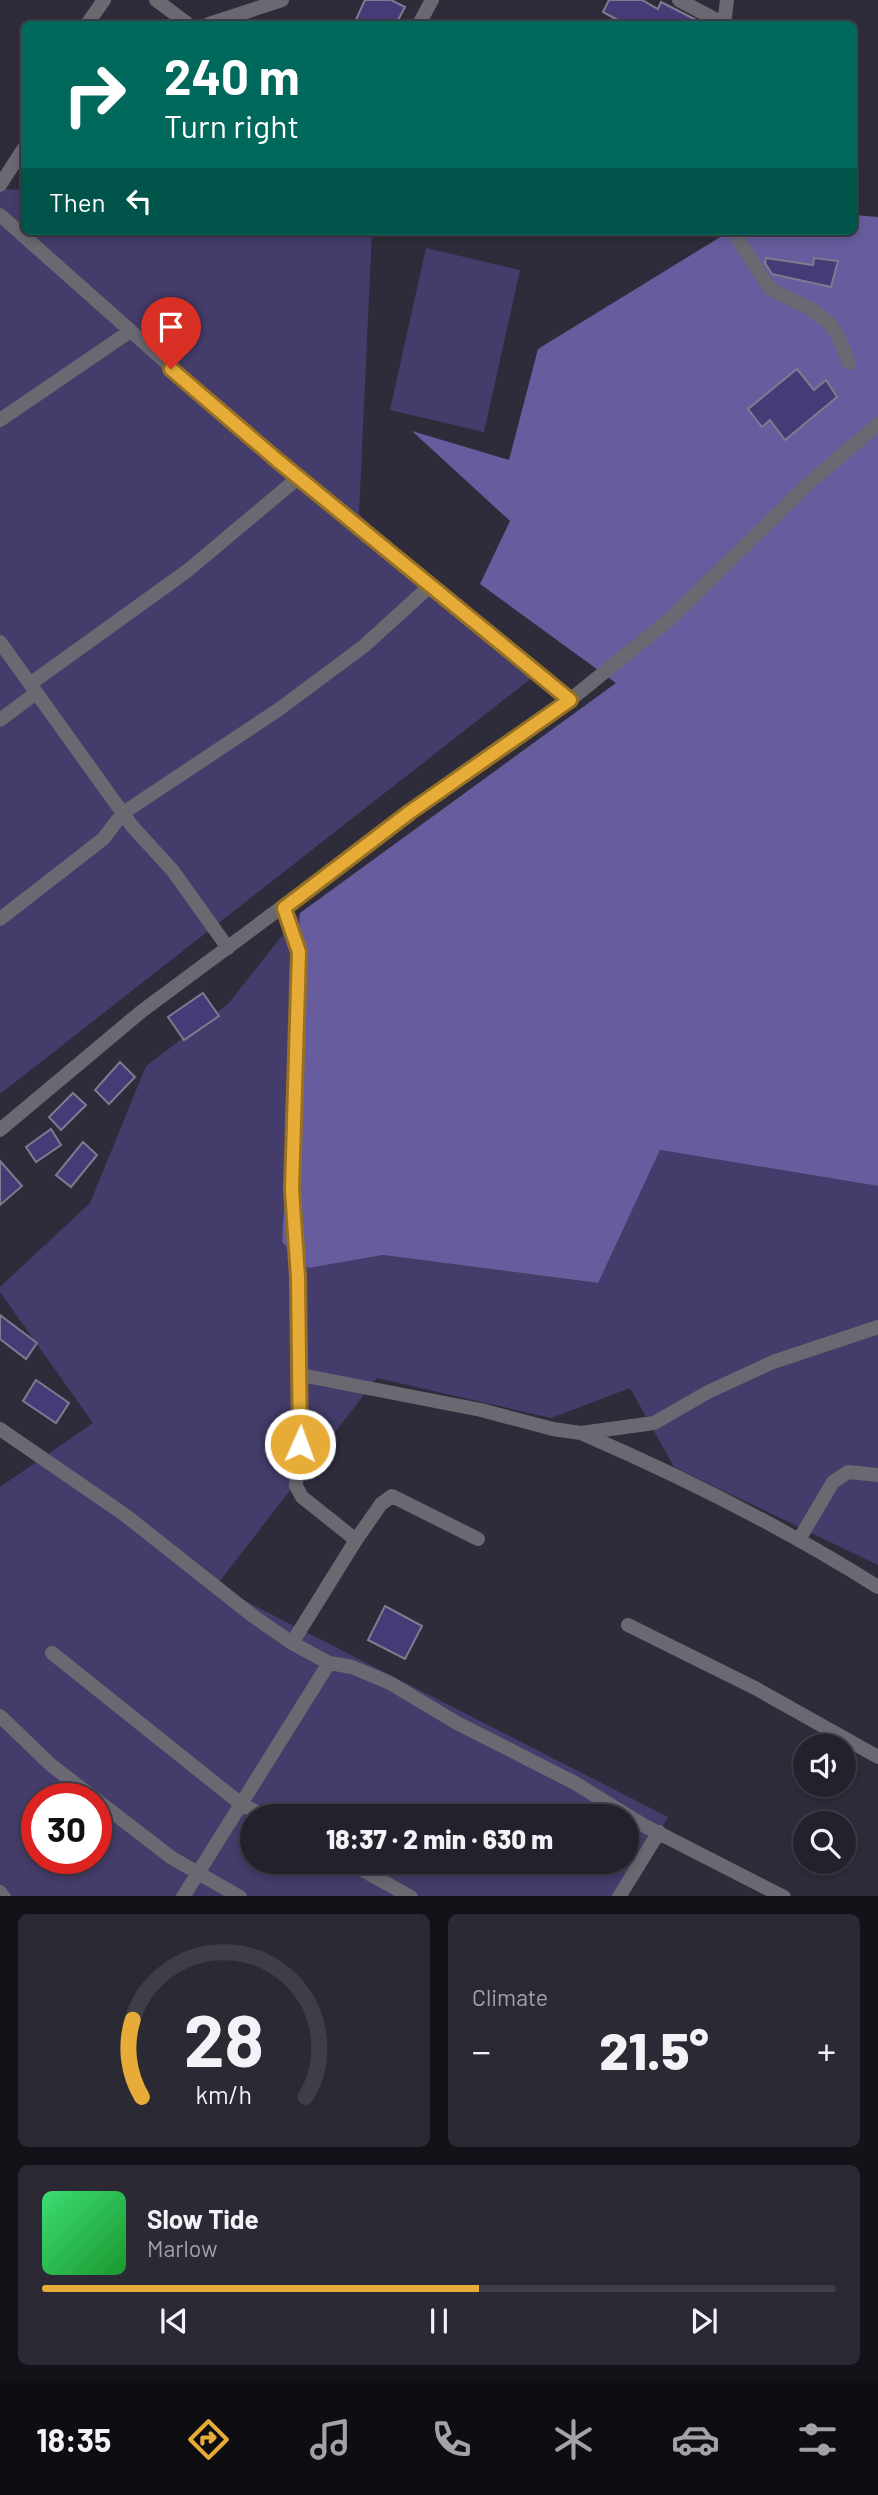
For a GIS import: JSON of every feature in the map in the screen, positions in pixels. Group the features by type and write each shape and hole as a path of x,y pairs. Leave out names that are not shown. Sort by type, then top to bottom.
{"street":[{"path":"88,21 104,0"},
{"path":"156,0 184,21"},
{"path":"218,21 282,0"},
{"path":"421,21 432,0"},
{"path":"679,0 718,21"},
{"path":"724,21 727,0"},
{"path":"0,185 21,153"},
{"path":"0,215 21,234"},
{"path":"22,235 129,332 298,478 570,700"},
{"path":"736,235 770,289 811,309 830,324 849,363"},
{"path":"0,420 129,332"},
{"path":"0,1130 142,1011 410,812 570,700 670,619 810,482 878,424"},
{"path":"0,720 33,689 187,571 298,478"},
{"path":"0,919 103,839 123,813 278,710 353,654 430,586"},
{"path":"0,642 123,813 187,888 228,948"},
{"path":"284,908 299,952 292,1190 301,1375 296,1486 302,1497 356,1540"},
{"path":"301,1375 481,1410 553,1429 581,1433 654,1423 708,1392 773,1362 878,1327"},
{"path":"0,1429 136,1523 253,1616 292,1643 330,1663 352,1667 390,1683 457,1723 575,1783 659,1832 783,1896"},
{"path":"581,1433 729,1500 800,1538 878,1587"},
{"path":"800,1538 833,1482 848,1472 878,1475"},
{"path":"292,1643 356,1540 381,1504 392,1496 478,1539"},
{"path":"628,1625 755,1688 878,1757"},
{"path":"52,1653 241,1804 330,1663"},
{"path":"0,1716 51,1765 172,1858 240,1896"},
{"path":"183,1896 240,1806"},
{"path":"619,1896 659,1832"},
{"path":"370,1874 411,1896"},
{"path":"0,1892 4,1896"}],"shaded area":[{"path":"0,189 21,190 21,235 372,235 359,514 533,677 0,1094"},
{"path":"857,215 878,217 878,1186 660,1150 598,1283 383,1255 308,1268 282,1242 300,913 616,683 480,584 510,521 412,431 509,460 538,349 723,235 857,235"},
{"path":"426,248 520,270 484,432 390,410"},
{"path":"300,913 282,1241 308,1267 383,1255 597,1283 660,1150 878,1186 878,1565 674,1467 630,1388 551,1418 377,1378 216,1586 668,1817 639,1868 639,1804 240,1804 240,1874 636,1874 623,1896 0,1896 0,1487 93,1423 0,1292 0,1287 90,1203 146,1066 228,1004"}],"building":[{"path":"365,0 391,0 405,7 398,21 355,21"},
{"path":"609,0 642,0 658,9 661,2 698,21 620,21 603,12"},
{"path":"766,258 813,265 814,258 838,261 831,287 772,274 765,263"},
{"path":"797,369 814,390 826,380 837,397 785,440 770,420 762,427 748,409"},
{"path":"203,993 219,1016 184,1040 168,1017"},
{"path":"120,1062 135,1077 109,1104 95,1090"},
{"path":"73,1093 86,1105 61,1130 49,1117"},
{"path":"51,1129 61,1145 36,1162 26,1147"},
{"path":"83,1142 97,1155 71,1187 56,1175"},
{"path":"0,1161 22,1186 0,1205"},
{"path":"0,1315 37,1343 26,1359 0,1339"},
{"path":"36,1380 69,1403 56,1423 23,1401"},
{"path":"385,1606 422,1626 405,1659 368,1640"}],"route":[{"path":"171,369 277,460 570,700 410,812 284,908 299,952 292,1190 298,1277 300,1444"}]}
